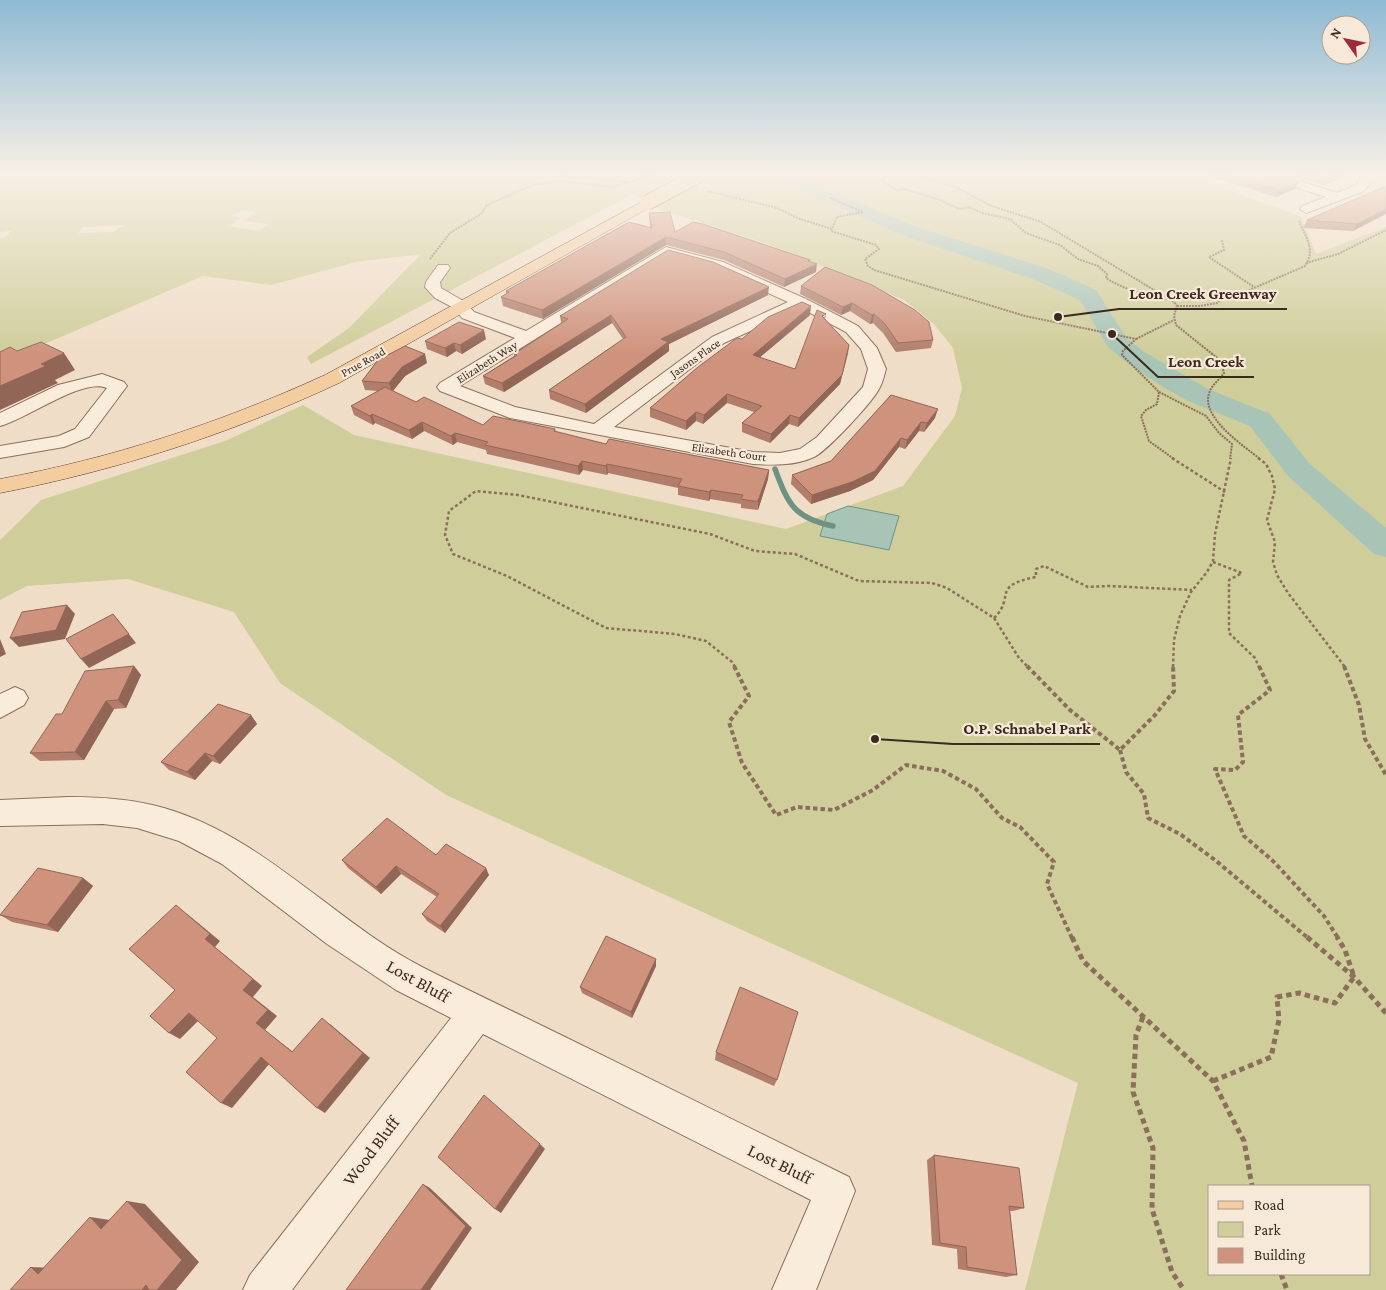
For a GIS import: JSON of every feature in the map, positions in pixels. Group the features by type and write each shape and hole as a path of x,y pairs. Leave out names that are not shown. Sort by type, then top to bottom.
{"main road":[{"name":"Prue Road","path":"0,472 98,452 203,420 280,389 457,302 582,234"},
{"name":"Prue Road","path":"0,486 99,465 210,431 262,411 332,379 457,302"}],"street":[{"name":"Elizabeth Way","path":"446,387 666,250"},
{"name":"Elizabeth Court","path":"446,387 510,412 753,458 780,459 807,453 824,442 871,388 877,369 869,348 852,329 801,302 718,265 666,250"},
{"path":"443,268 433,282 432,287 435,292 457,302"},
{"name":"Elizabeth Way","path":"457,302 482,306 543,327"},
{"name":"Elizabeth Way","path":"457,302 468,315 528,337"},
{"name":"Jasons Place","path":"598,430 718,340 801,302"},
{"path":"0,420 64,389 102,379 118,386 82,433 64,441 0,452"},
{"name":"Lost Bluff","path":"0,813 109,812 169,822 200,834 228,849 342,934 408,978 835,1191 794,1290"},
{"name":"Wood Bluff","path":"266,1290 478,1013"}],"path":[{"path":"428,263 449,234"},
{"path":"841,234 876,245 879,248 865,259 868,266 874,270 1025,316 1136,339"},
{"path":"1029,234 1060,245 1078,259 1098,266 1107,274 1106,278 1113,283 1145,295 1171,300"},
{"path":"1063,234 1171,300 1177,306 1200,306 1217,302 1225,297 1278,279 1305,266 1305,263 1311,257 1310,246 1306,234"},
{"path":"1305,263 1338,254 1378,234"},
{"path":"1222,240 1224,250 1209,257 1254,287"},
{"path":"1177,306 1174,320 1180,330 1221,360 1224,373 1208,392 1208,406 1215,419 1228,434 1266,464 1272,476 1275,489 1267,520 1275,542 1273,562 1277,575 1288,593 1345,667 1359,705 1364,739 1386,775"},
{"path":"1120,750 1155,715 1174,691 1172,650 1181,611 1192,590 1204,578 1213,562 1215,536 1230,470 1232,444 1219,433 1206,416 1159,392 1122,355 1123,351 1136,339 1174,320"},
{"path":"1159,392 1158,404 1146,410 1141,416 1149,441 1208,479 1224,492"},
{"path":"1252,1185 1244,1141 1213,1081 1083,961 1047,884 1054,862 1020,827 1002,818 976,789 943,771 906,765 873,790 834,810 797,807 776,815 742,763 729,722 749,696 732,662 706,640 674,634 606,628 568,606 507,576 453,554 444,535 449,511 476,491 518,495 710,534 755,551 795,554 859,581 932,583 947,588 994,618 1019,658 1070,710 1120,750 1126,772 1144,794 1148,818 1180,834 1215,860 1354,977 1386,1013"},
{"path":"1213,562 1242,573 1229,580 1229,633 1255,658 1270,690 1238,715 1243,762 1235,770 1216,769 1244,836 1272,861 1324,916 1345,950 1354,977"},
{"path":"994,618 1001,612 1007,589 1020,580 1036,577 1036,569 1044,566 1088,587 1109,586 1192,590"},
{"path":"1213,1081 1271,1057 1279,1020 1277,997 1299,994 1335,1003 1354,977"},
{"path":"1143,1017 1136,1035 1133,1092 1153,1148 1152,1210 1172,1272 1184,1290"},
{"path":"1281,1275 1287,1290"}],"green space":[{"path":"8,234 557,234 311,364 307,357 349,328 421,254 356,262 271,285 203,276 0,363 0,238 6,237"},
{"path":"737,234 1308,234 1316,254 1367,234 1386,234 1386,1290 1025,1290 1078,1083 446,795 280,683 234,612 128,579 27,586 0,600 0,540 41,500 225,441 303,405 354,435 786,529 903,486 955,416 962,388 953,348 934,324 904,300 773,246"}],"shaded area":[{"path":"848,506 899,516 889,550 820,536 827,514"}],"building":[{"path":"607,234 733,234 817,264 785,279 724,252 666,237 542,310 501,297 509,292 506,291"},
{"path":"668,250 713,262 769,287 661,339 668,342 585,404 549,390 626,337 611,315 502,383 483,376 568,319 560,316"},
{"path":"825,267 872,285 915,310 929,322 933,340 898,343 885,324 874,314 872,315 852,303 843,307 801,286"},
{"path":"802,302 811,306 753,355 795,369 817,310 826,314 822,316 849,345 842,375 799,418 790,415 771,434 742,423 762,406 727,394 704,415 696,412 686,421 650,408 698,367 737,338 742,339 768,317"},
{"path":"459,322 484,330 460,345 454,343 445,348 425,341"},
{"path":"41,342 64,353 41,364 46,366 0,386 0,352 10,347 17,351"},
{"path":"405,346 425,354 402,367 389,383 362,381 378,360"},
{"path":"385,387 416,402 424,397 483,425 493,416 555,429 554,431 606,444 609,439 769,470 758,501 752,501 741,499 743,495 711,490 709,492 678,486 682,479 607,464 606,466 582,461 578,466 485,445 488,442 455,433 451,436 422,422 409,430 372,414 370,416 351,406"},
{"path":"891,395 938,409 927,423 921,422 907,440 901,438 875,471 852,482 812,495 792,475 831,461"},
{"path":"67,605 56,630 10,638 22,612"},
{"path":"113,614 129,634 81,659 66,639"},
{"path":"134,666 118,700 106,701 75,752 30,753 56,714 62,714 85,671"},
{"path":"218,704 251,715 213,756 205,753 187,772 161,762"},
{"path":"387,818 436,855 446,844 486,868 440,926 422,914 439,894 396,866 376,887 342,860"},
{"path":"38,868 83,878 47,925 0,915"},
{"path":"176,905 210,934 205,939 253,979 243,990 268,1010 256,1023 292,1052 322,1018 363,1053 317,1108 261,1057 221,1103 186,1072 217,1038 189,1013 169,1033 150,1016 175,990 129,949"},
{"path":"606,936 656,959 631,1012 580,987"},
{"path":"740,987 798,1012 777,1080 716,1052"},
{"path":"484,1095 540,1144 495,1209 438,1157"},
{"path":"934,1155 1019,1168 1024,1208 1009,1206 1017,1275 967,1267 966,1247 940,1243"},
{"path":"423,1184 466,1226 421,1290 346,1290"},
{"path":"127,1201 182,1260 157,1290 149,1290 146,1285 142,1290 10,1290 31,1267 38,1274 90,1217 101,1229"}],"waterway":[{"path":"919,234 1041,274 1088,295 1116,341 1135,357 1172,381 1198,395 1260,420 1299,470 1386,546"},
{"path":"775,469 784,492 794,508 809,519 833,526"}],"place":[{"name":"Leon Creek Greenway","path":"1058,317"},
{"name":"Leon Creek","path":"1112,334"},
{"name":"O.P. Schnabel Park","path":"875,739"}]}
